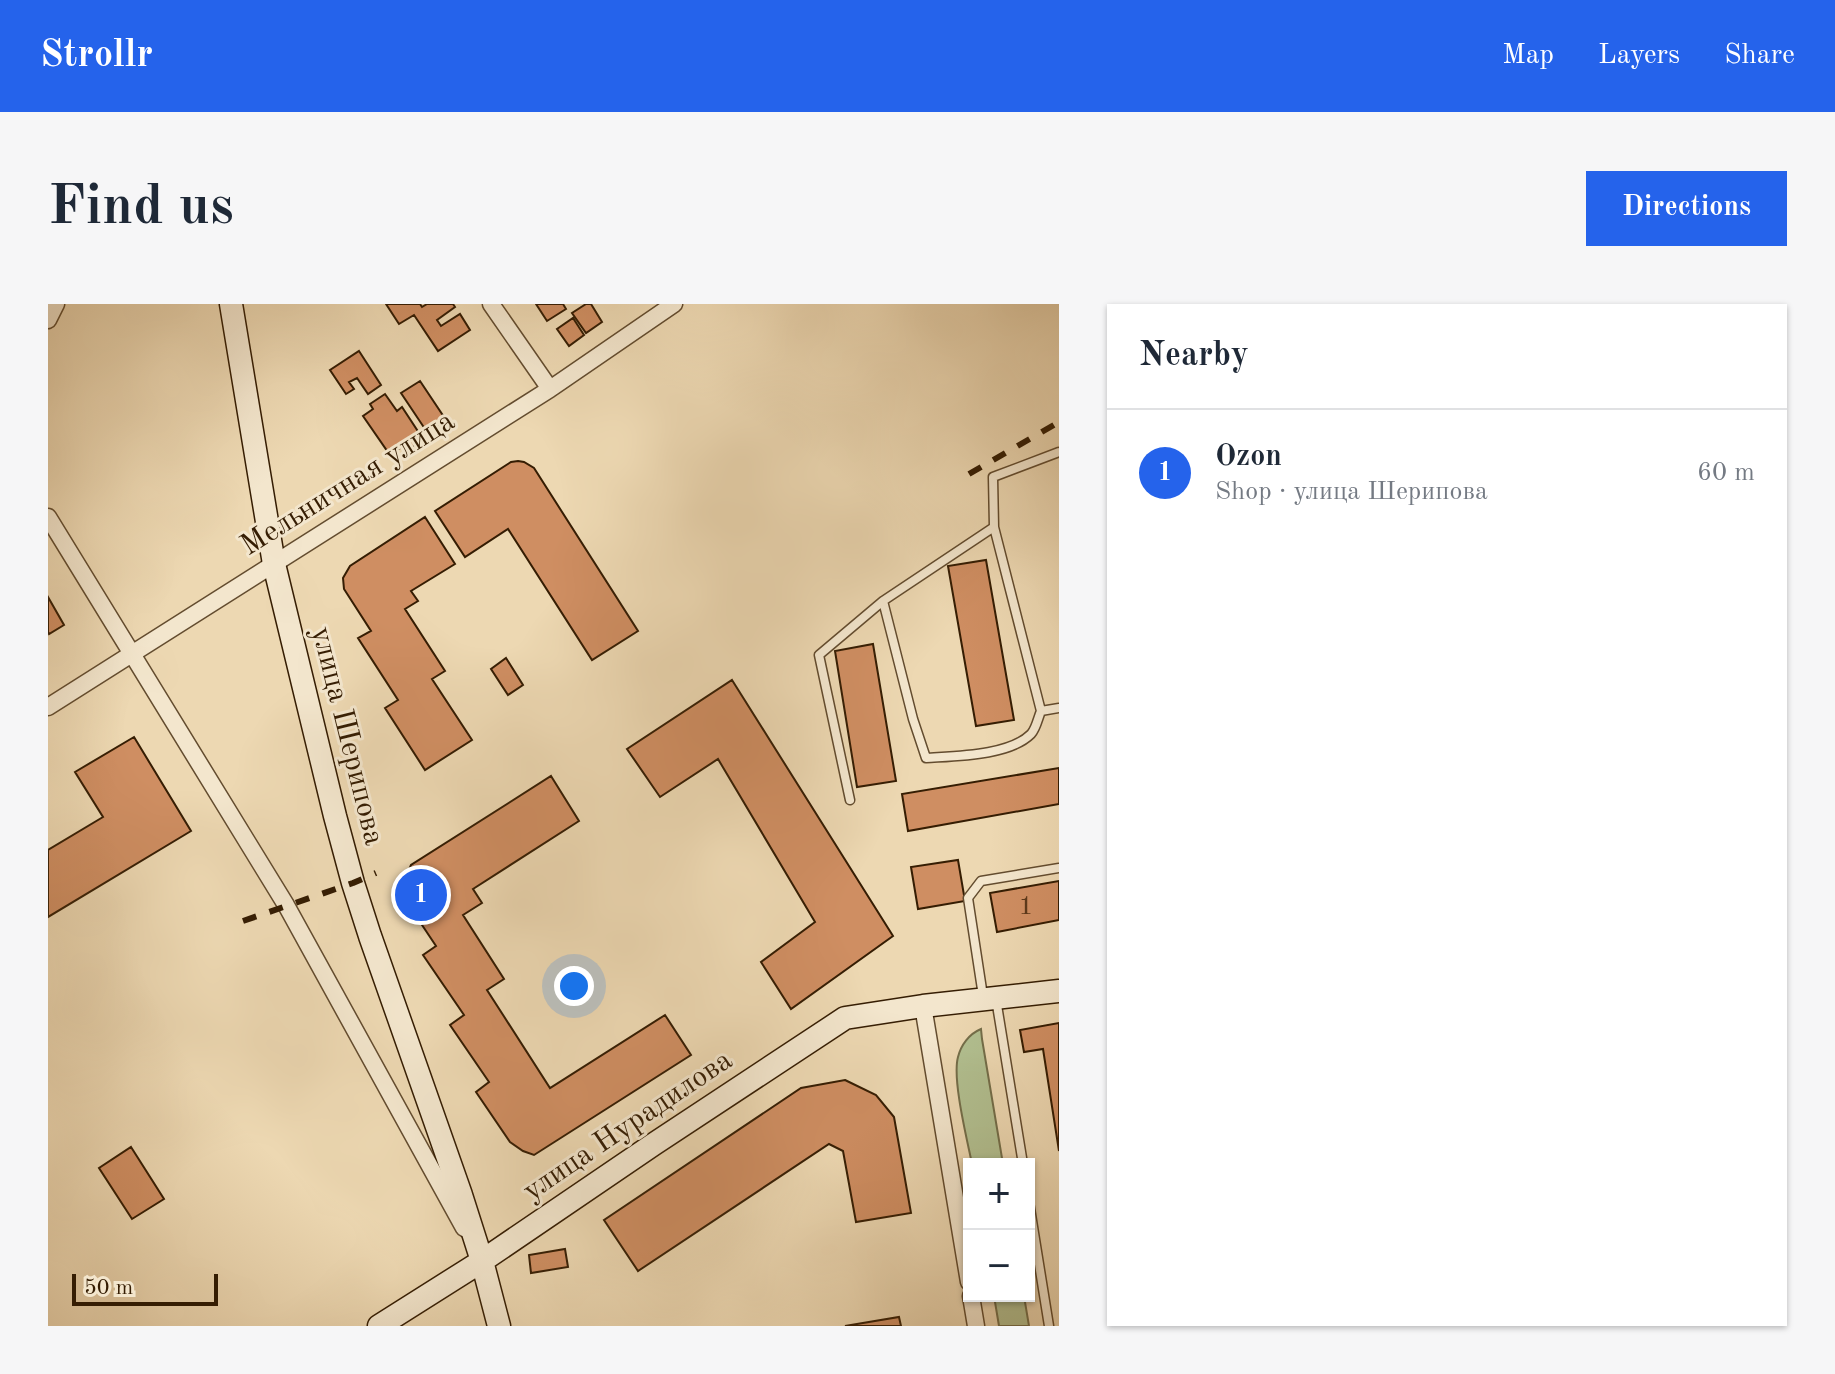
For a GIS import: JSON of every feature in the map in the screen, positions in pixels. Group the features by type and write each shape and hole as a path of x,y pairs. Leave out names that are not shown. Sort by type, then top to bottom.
{"main road":[{"name":"улица Шерипова","path":"231,304 274,564 335,816 353,883 482,1261 499,1326"},
{"name":"улица Нурадилова","path":"379,1326 482,1261 845,1018 1059,991"}],"street":[{"path":"48,320 56,304"},
{"path":"491,304 550,389"},
{"name":"Мельничная улица","path":"48,707 550,389 674,304"},
{"name":"улица Шерипова","path":"48,517 286,905 482,1261"},
{"path":"923,1006 963,1246"},
{"path":"972,1302 976,1326"}],"lane":[{"path":"883,601 926,758 1006,749 1033,733 1041,711 994,527 993,477 1059,452"},
{"path":"850,800 819,655 883,601 994,527"},
{"path":"1041,711 1059,708"},
{"path":"1022,1158 968,898 981,881 1059,868"},
{"path":"1034,1230 1049,1326"}],"green space":[{"path":"981,1029 1002,1158 971,1158 957,1067 961,1048"},
{"path":"995,1302 1025,1302 1029,1326 999,1326"}],"building":[{"path":"386,304 420,304 422,307 427,304 453,304 455,307 437,320 441,326 460,314 470,330 438,351 414,315 399,324"},
{"path":"536,304 563,304 566,309 547,321"},
{"path":"591,304 602,322 586,333 572,313"},
{"path":"573,318 584,335 569,346 557,329"},
{"path":"359,351 381,385 368,394 357,378 349,382 354,389 346,394 330,370"},
{"path":"420,381 446,420 427,432 401,393"},
{"path":"385,394 397,411 402,407 423,439 412,447 409,442 390,455 363,416 373,409 370,404"},
{"path":"518,461 534,468 638,631 592,660 508,529 465,557 435,511 511,462"},
{"path":"425,517 455,564 411,591 418,601 405,609 445,671 432,679 472,740 425,770 385,708 398,700 358,638 371,631 344,589 343,578 350,566"},
{"path":"986,560 1014,720 976,726 948,566"},
{"path":"48,597 64,625 49,634 48,632"},
{"path":"873,644 896,781 857,787 835,651"},
{"path":"506,658 523,685 508,695 491,669"},
{"path":"732,680 893,936 791,1009 761,962 815,922 718,759 660,797 627,749"},
{"path":"134,737 191,831 48,917 48,850 103,817 75,772"},
{"path":"1059,768 1059,804 908,831 902,794"},
{"path":"551,776 579,821 473,889 482,903 463,915 504,979 487,990 550,1088 665,1015 691,1055 534,1155 510,1142 476,1092 489,1082 450,1025 464,1015 423,955 436,946 406,901 404,882 411,865"},
{"path":"958,860 965,901 918,909 911,867"},
{"path":"1059,881 1059,920 997,932 990,893"},
{"path":"1059,1023 1059,1151 1043,1049 1024,1052 1020,1030"},
{"path":"845,1080 876,1095 894,1117 911,1213 856,1222 843,1151 829,1144 638,1271 604,1220 801,1088"},
{"path":"131,1147 164,1199 132,1219 99,1168"},
{"path":"565,1249 568,1267 531,1273 529,1255"},
{"path":"899,1317 901,1326 845,1326"}],"railway":[{"path":"969,474 1059,422"},
{"path":"243,921 376,873"}],"place":[{"name":"Ozon","path":"421,895"}]}
